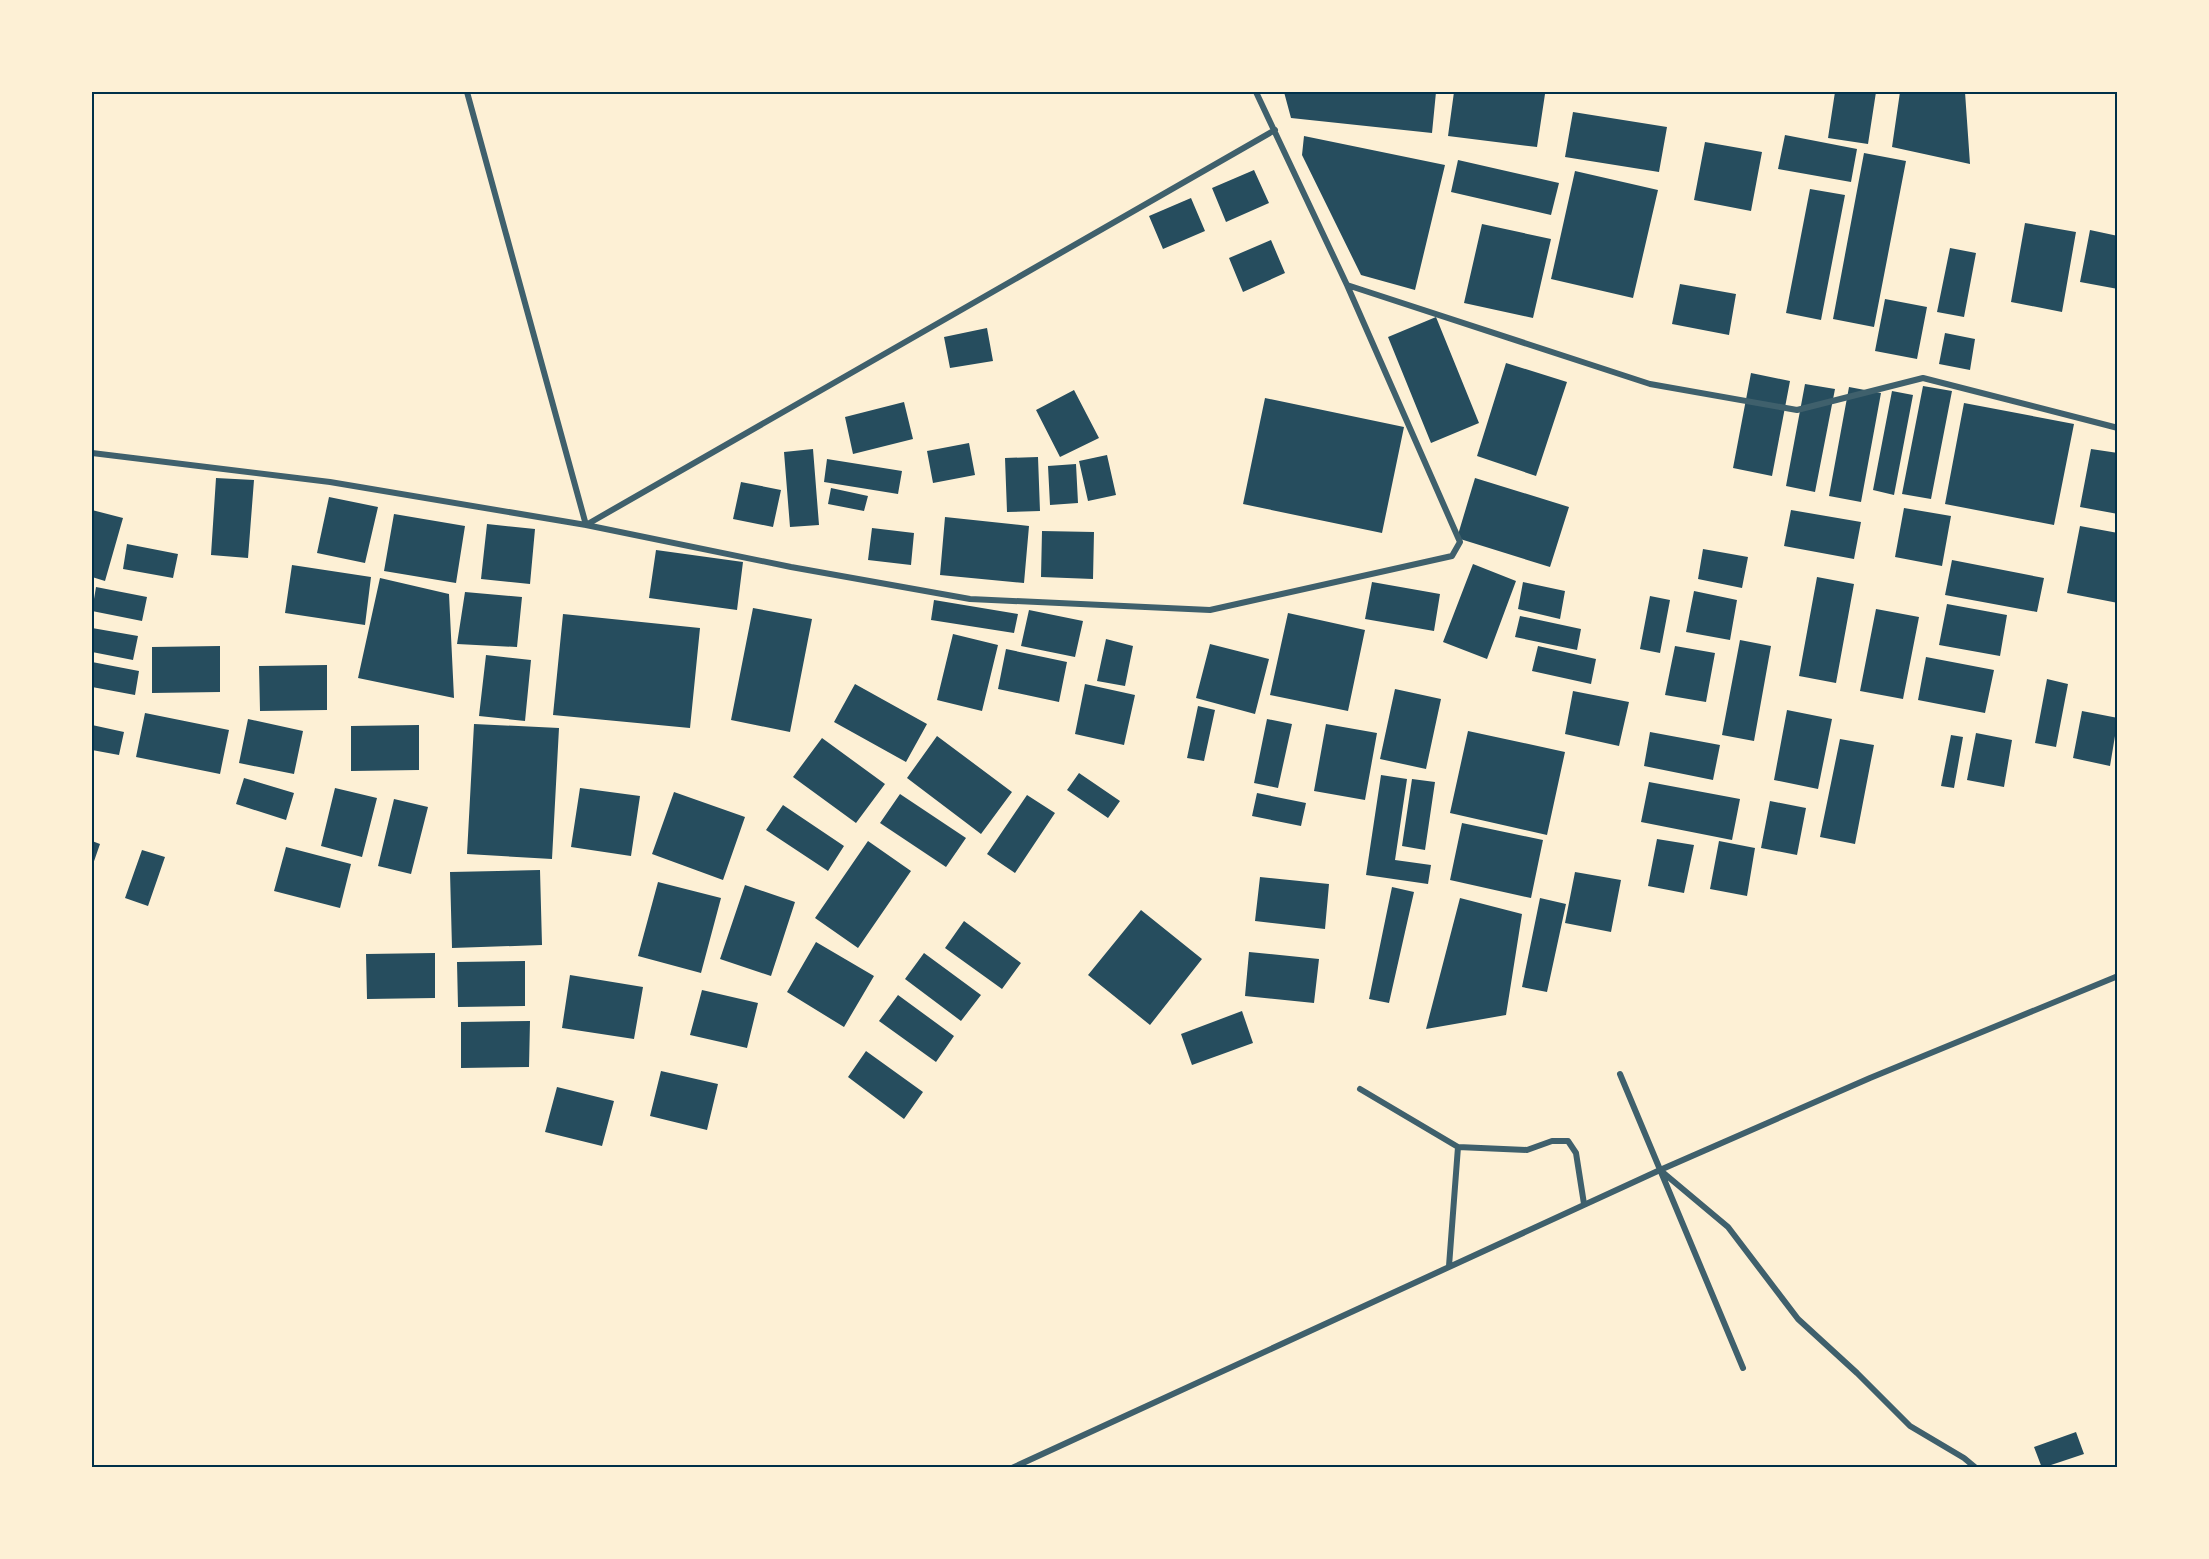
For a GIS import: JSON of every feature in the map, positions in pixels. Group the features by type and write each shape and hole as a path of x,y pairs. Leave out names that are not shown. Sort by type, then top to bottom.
{"street":[{"path":"467,92 586,525"},
{"path":"92,453 330,482 586,525 791,567 970,599 1210,610 1452,556 1460,542 1347,285 1256,92"},
{"path":"586,525 1275,130"},
{"path":"1347,285 1650,384 1797,410 1923,378 2118,428"},
{"path":"1011,1467 1660,1170 1870,1078 2118,976"},
{"path":"1620,1074 1743,1368"},
{"path":"1360,1089 1458,1147 1527,1150 1552,1141 1568,1141 1576,1153 1584,1204"},
{"path":"1449,1266 1458,1147"},
{"path":"1660,1170 1728,1227 1797,1319 1857,1372 1910,1426 1976,1467"}],"building":[{"path":"1284,92 1436,92 1432,133 1291,118"},
{"path":"1454,92 1545,94 1537,147 1448,136"},
{"path":"1835,92 1876,92 1868,144 1828,138"},
{"path":"1900,92 1965,92 1970,164 1892,147"},
{"path":"1573,112 1667,127 1659,172 1565,157"},
{"path":"1785,135 1857,149 1851,182 1778,169"},
{"path":"1304,136 1445,165 1415,290 1361,275 1302,155"},
{"path":"1705,142 1762,152 1751,211 1694,200"},
{"path":"1864,153 1906,161 1874,327 1833,319"},
{"path":"1458,160 1559,183 1551,215 1451,192"},
{"path":"1254,170 1269,203 1226,222 1212,188"},
{"path":"1575,171 1658,190 1633,298 1551,279"},
{"path":"1810,189 1845,195 1821,320 1786,313"},
{"path":"1191,198 1205,231 1163,249 1149,216"},
{"path":"2025,223 2076,232 2062,312 2011,302"},
{"path":"1482,224 1551,239 1533,318 1464,303"},
{"path":"2090,230 2118,236 2118,289 2080,282"},
{"path":"1271,240 1285,273 1243,292 1229,258"},
{"path":"1950,248 1976,253 1964,317 1937,312"},
{"path":"1680,284 1736,294 1729,335 1672,324"},
{"path":"1885,299 1927,307 1917,359 1875,351"},
{"path":"1436,317 1479,423 1431,443 1388,337"},
{"path":"987,328 993,361 950,368 944,337"},
{"path":"1945,333 1975,339 1970,370 1939,364"},
{"path":"1506,363 1567,382 1536,476 1477,456"},
{"path":"1751,373 1790,381 1772,476 1733,468"},
{"path":"1805,384 1835,389 1815,492 1786,486"},
{"path":"1923,386 1952,391 1931,499 1902,494"},
{"path":"1849,387 1881,393 1861,502 1829,496"},
{"path":"1074,390 1099,438 1060,457 1036,410"},
{"path":"1892,391 1913,395 1894,495 1873,490"},
{"path":"1265,398 1404,427 1382,533 1243,504"},
{"path":"904,402 913,439 853,454 845,417"},
{"path":"1964,403 2074,424 2054,525 1945,504"},
{"path":"969,443 975,475 933,483 927,451"},
{"path":"813,449 819,525 790,527 784,452"},
{"path":"2091,449 2118,453 2118,514 2080,507"},
{"path":"1107,455 1116,495 1088,501 1079,461"},
{"path":"1038,457 1040,511 1007,512 1005,458"},
{"path":"827,459 902,471 898,494 824,482"},
{"path":"1076,464 1078,503 1050,505 1048,466"},
{"path":"216,478 254,480 248,558 211,555"},
{"path":"1475,478 1569,507 1550,567 1457,538"},
{"path":"741,482 781,490 773,527 733,519"},
{"path":"831,488 868,496 864,511 828,504"},
{"path":"329,497 378,507 365,563 317,553"},
{"path":"1904,508 1951,516 1942,566 1895,557"},
{"path":"92,510 123,518 105,581 92,577"},
{"path":"1791,510 1861,522 1854,559 1784,546"},
{"path":"394,514 465,526 456,583 384,571"},
{"path":"945,517 1029,526 1024,583 940,575"},
{"path":"487,524 535,529 530,584 481,579"},
{"path":"2080,526 2118,533 2118,603 2067,593"},
{"path":"872,528 914,533 911,565 868,560"},
{"path":"1042,531 1094,532 1093,579 1041,577"},
{"path":"127,544 178,554 173,578 123,569"},
{"path":"1703,549 1748,557 1742,588 1698,579"},
{"path":"656,550 743,562 737,610 649,598"},
{"path":"1952,560 2044,578 2037,612 1945,595"},
{"path":"1473,564 1516,581 1487,659 1443,642"},
{"path":"292,565 371,577 365,625 285,613"},
{"path":"1817,577 1854,584 1836,683 1799,676"},
{"path":"380,578 449,594 454,698 358,678"},
{"path":"1372,582 1440,594 1434,631 1365,619"},
{"path":"1523,582 1565,591 1560,619 1518,609"},
{"path":"96,587 147,597 142,621 92,611"},
{"path":"1694,591 1737,600 1730,640 1686,632"},
{"path":"465,592 522,597 517,647 457,644"},
{"path":"1650,596 1670,600 1660,653 1640,649"},
{"path":"934,600 1018,614 1014,633 931,620"},
{"path":"1947,604 2007,615 2000,656 1939,645"},
{"path":"753,608 812,619 790,732 731,720"},
{"path":"1876,609 1919,617 1903,699 1860,691"},
{"path":"1029,610 1083,621 1075,657 1021,646"},
{"path":"1288,613 1365,630 1348,711 1270,695"},
{"path":"563,614 700,628 690,728 553,715"},
{"path":"1520,616 1581,629 1577,650 1515,637"},
{"path":"92,628 138,636 133,660 92,652"},
{"path":"953,634 998,645 982,711 937,700"},
{"path":"1106,639 1133,646 1125,686 1097,681"},
{"path":"1740,640 1771,646 1754,741 1722,735"},
{"path":"1210,644 1269,659 1255,714 1196,698"},
{"path":"220,646 220,692 152,693 152,647"},
{"path":"1538,646 1596,659 1591,684 1532,671"},
{"path":"1675,646 1715,653 1706,702 1665,695"},
{"path":"1006,649 1067,662 1059,702 998,689"},
{"path":"486,655 531,660 525,721 479,716"},
{"path":"1926,657 1994,670 1985,713 1918,700"},
{"path":"92,662 139,671 135,695 92,687"},
{"path":"327,665 327,710 260,711 259,666"},
{"path":"2047,679 2068,684 2056,747 2035,743"},
{"path":"855,684 927,724 906,762 834,722"},
{"path":"1085,684 1135,695 1124,745 1075,734"},
{"path":"1395,689 1441,699 1426,769 1380,759"},
{"path":"1573,691 1629,702 1619,746 1565,734"},
{"path":"1198,706 1215,710 1204,761 1187,758"},
{"path":"1787,710 1832,719 1818,789 1774,780"},
{"path":"2082,711 2118,718 2110,766 2073,758"},
{"path":"145,713 229,730 220,774 136,757"},
{"path":"248,719 303,731 294,774 239,763"},
{"path":"1267,719 1292,724 1278,788 1254,783"},
{"path":"474,724 559,728 552,859 467,854"},
{"path":"1326,724 1377,733 1365,800 1314,791"},
{"path":"92,725 124,732 119,755 92,750"},
{"path":"419,725 419,770 351,771 351,726"},
{"path":"1468,731 1565,752 1547,835 1450,813"},
{"path":"1650,732 1720,745 1713,780 1644,766"},
{"path":"1976,733 2012,740 2004,787 1967,780"},
{"path":"1951,735 1963,737 1954,788 1941,786"},
{"path":"937,736 1012,792 981,834 907,778"},
{"path":"822,738 885,784 856,823 793,777"},
{"path":"1840,739 1874,745 1855,844 1820,837"},
{"path":"1079,773 1120,801 1108,818 1067,790"},
{"path":"1381,775 1407,779 1395,860 1431,865 1428,884 1366,875"},
{"path":"244,778 294,793 286,820 236,804"},
{"path":"1412,779 1435,782 1425,850 1402,846"},
{"path":"1649,782 1740,799 1732,840 1641,822"},
{"path":"335,788 377,798 362,857 321,846"},
{"path":"580,788 640,796 631,856 571,847"},
{"path":"674,792 745,817 723,880 652,854"},
{"path":"1257,793 1306,803 1301,826 1252,816"},
{"path":"900,794 966,838 946,867 880,823"},
{"path":"1027,795 1055,813 1015,873 987,854"},
{"path":"394,799 428,807 411,874 378,866"},
{"path":"1770,801 1806,808 1797,855 1761,848"},
{"path":"783,805 844,846 828,871 766,830"},
{"path":"1462,823 1543,840 1531,898 1450,880"},
{"path":"1657,839 1694,845 1684,893 1648,886"},
{"path":"92,841 100,844 92,867"},
{"path":"868,841 911,871 858,948 815,918"},
{"path":"1719,841 1755,848 1747,896 1710,889"},
{"path":"286,847 351,864 340,908 274,891"},
{"path":"142,850 165,857 148,906 125,898"},
{"path":"540,870 542,945 452,948 450,872"},
{"path":"1575,872 1621,880 1611,932 1565,923"},
{"path":"1260,877 1329,884 1325,929 1255,921"},
{"path":"658,882 721,898 701,973 638,956"},
{"path":"745,885 795,902 771,976 720,959"},
{"path":"1392,887 1414,892 1389,1003 1369,999"},
{"path":"1460,898 1522,914 1506,1015 1426,1029"},
{"path":"1540,898 1566,904 1547,992 1522,987"},
{"path":"1141,910 1202,959 1150,1025 1088,975"},
{"path":"964,921 1021,963 1002,989 945,948"},
{"path":"816,942 874,976 844,1027 787,992"},
{"path":"1249,952 1319,959 1314,1003 1245,996"},
{"path":"435,953 435,998 367,999 366,954"},
{"path":"924,953 981,995 961,1021 905,979"},
{"path":"525,961 525,1006 458,1007 457,962"},
{"path":"570,975 643,987 634,1039 562,1028"},
{"path":"702,990 758,1003 747,1048 690,1035"},
{"path":"898,995 954,1036 936,1062 879,1021"},
{"path":"1242,1011 1253,1043 1192,1065 1181,1034"},
{"path":"530,1021 529,1067 461,1068 461,1022"},
{"path":"866,1051 923,1092 904,1119 848,1077"},
{"path":"661,1071 718,1084 707,1130 650,1116"},
{"path":"557,1087 614,1101 602,1146 545,1132"},
{"path":"2076,1432 2084,1454 2042,1468 2034,1447"}]}
